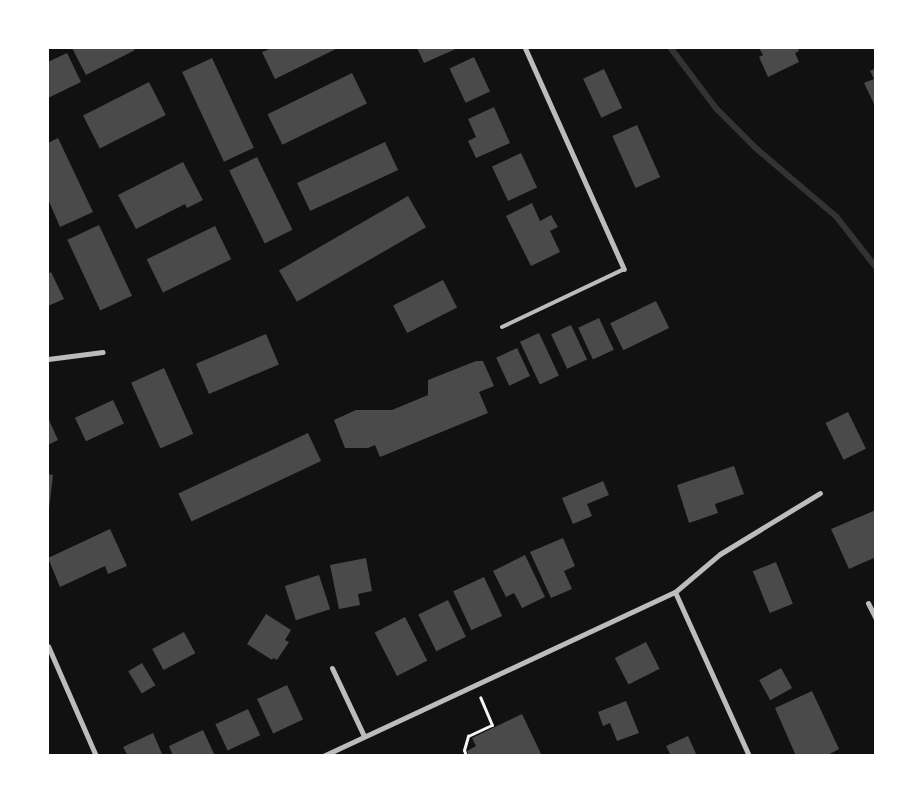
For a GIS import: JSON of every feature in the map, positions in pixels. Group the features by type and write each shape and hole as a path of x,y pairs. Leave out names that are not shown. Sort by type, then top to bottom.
{"street":[{"path":"525,48 624,270"},
{"path":"48,359 103,352"},
{"path":"323,756 675,592 720,554 820,492"},
{"path":"675,592 749,756"},
{"path":"868,604 876,619"},
{"path":"48,646 96,756"},
{"path":"332,668 364,736"}],"lane":[{"path":"502,327 624,270"}],"path":[{"path":"466,756 464,750 468,736 492,725 480,697"}],"building":[{"path":"72,48 133,48 135,50 86,75"},
{"path":"272,48 338,48 275,79 262,52"},
{"path":"417,48 458,48 424,63"},
{"path":"759,48 798,48 799,51 795,53 799,62 768,77 759,57 763,55"},
{"path":"67,53 81,82 48,98 48,62"},
{"path":"474,57 490,91 466,103 450,68"},
{"path":"212,58 254,148 224,162 182,72"},
{"path":"876,68 876,108 864,83 874,79 870,71"},
{"path":"604,69 622,108 601,118 583,79"},
{"path":"352,73 367,104 282,145 268,114"},
{"path":"149,82 166,115 100,149 83,116"},
{"path":"494,107 510,143 476,158 468,141 476,137 468,119"},
{"path":"637,125 660,177 636,188 612,136"},
{"path":"58,138 93,212 60,227 48,199 48,143"},
{"path":"385,142 398,170 310,211 297,183"},
{"path":"521,153 537,187 508,201 492,167"},
{"path":"257,157 293,230 265,243 229,171"},
{"path":"183,162 203,200 187,208 185,204 136,229 118,195"},
{"path":"408,196 426,227 297,302 279,270"},
{"path":"532,203 540,221 551,215 558,227 550,231 560,252 531,266 506,216"},
{"path":"99,225 132,296 100,310 67,240"},
{"path":"215,226 231,259 163,293 147,259"},
{"path":"51,272 64,299 48,306 48,274"},
{"path":"443,280 457,308 407,333 393,305"},
{"path":"656,301 669,328 623,350 610,323"},
{"path":"599,318 614,350 593,359 578,328"},
{"path":"571,325 587,359 567,369 551,334"},
{"path":"539,333 559,376 540,384 520,342"},
{"path":"266,334 279,364 209,394 196,364"},
{"path":"517,348 530,376 509,386 496,358"},
{"path":"476,361 483,361 494,386 479,392 488,413 380,457 375,445 368,448 345,448 334,420 356,410 392,410 428,395 428,380"},
{"path":"164,368 193,434 160,448 131,383"},
{"path":"113,400 124,424 86,441 75,418"},
{"path":"848,412 866,449 844,460 826,423"},
{"path":"48,418 58,440 48,445"},
{"path":"308,433 321,461 191,522 178,493"},
{"path":"734,466 744,494 715,504 718,513 689,523 677,485"},
{"path":"48,474 53,475 49,509 48,509"},
{"path":"603,481 609,495 587,504 592,516 573,524 562,498"},
{"path":"876,510 876,557 849,569 831,529"},
{"path":"110,529 127,566 108,574 105,566 60,587 48,558"},
{"path":"563,538 575,566 564,571 572,589 551,598 530,552"},
{"path":"525,555 545,597 522,608 514,593 506,597 493,571"},
{"path":"366,558 372,591 358,594 360,605 339,609 330,565"},
{"path":"776,562 793,604 770,613 753,571"},
{"path":"319,575 330,609 296,620 285,586"},
{"path":"484,577 502,616 471,630 453,591"},
{"path":"448,600 466,637 436,651 418,614"},
{"path":"266,614 291,630 285,640 289,642 277,660 273,658 272,660 247,644"},
{"path":"405,617 427,661 397,676 375,632"},
{"path":"184,632 195,653 163,670 152,649"},
{"path":"646,642 660,669 628,685 615,658"},
{"path":"142,663 155,685 142,694 128,671"},
{"path":"781,668 792,688 770,700 759,680"},
{"path":"287,685 303,719 273,733 257,699"},
{"path":"812,691 839,749 826,756 796,756 775,708"},
{"path":"626,701 639,733 617,741 610,723 603,726 598,712"},
{"path":"248,709 260,735 228,750 215,724"},
{"path":"522,714 542,756 469,756 467,751 476,746 472,738"},
{"path":"203,730 215,756 173,756 169,746"},
{"path":"153,733 163,756 128,756 123,747"},
{"path":"688,736 697,756 671,756 666,746"}],"waterway":[{"path":"671,48 717,109 756,148 837,217 876,267"}]}
